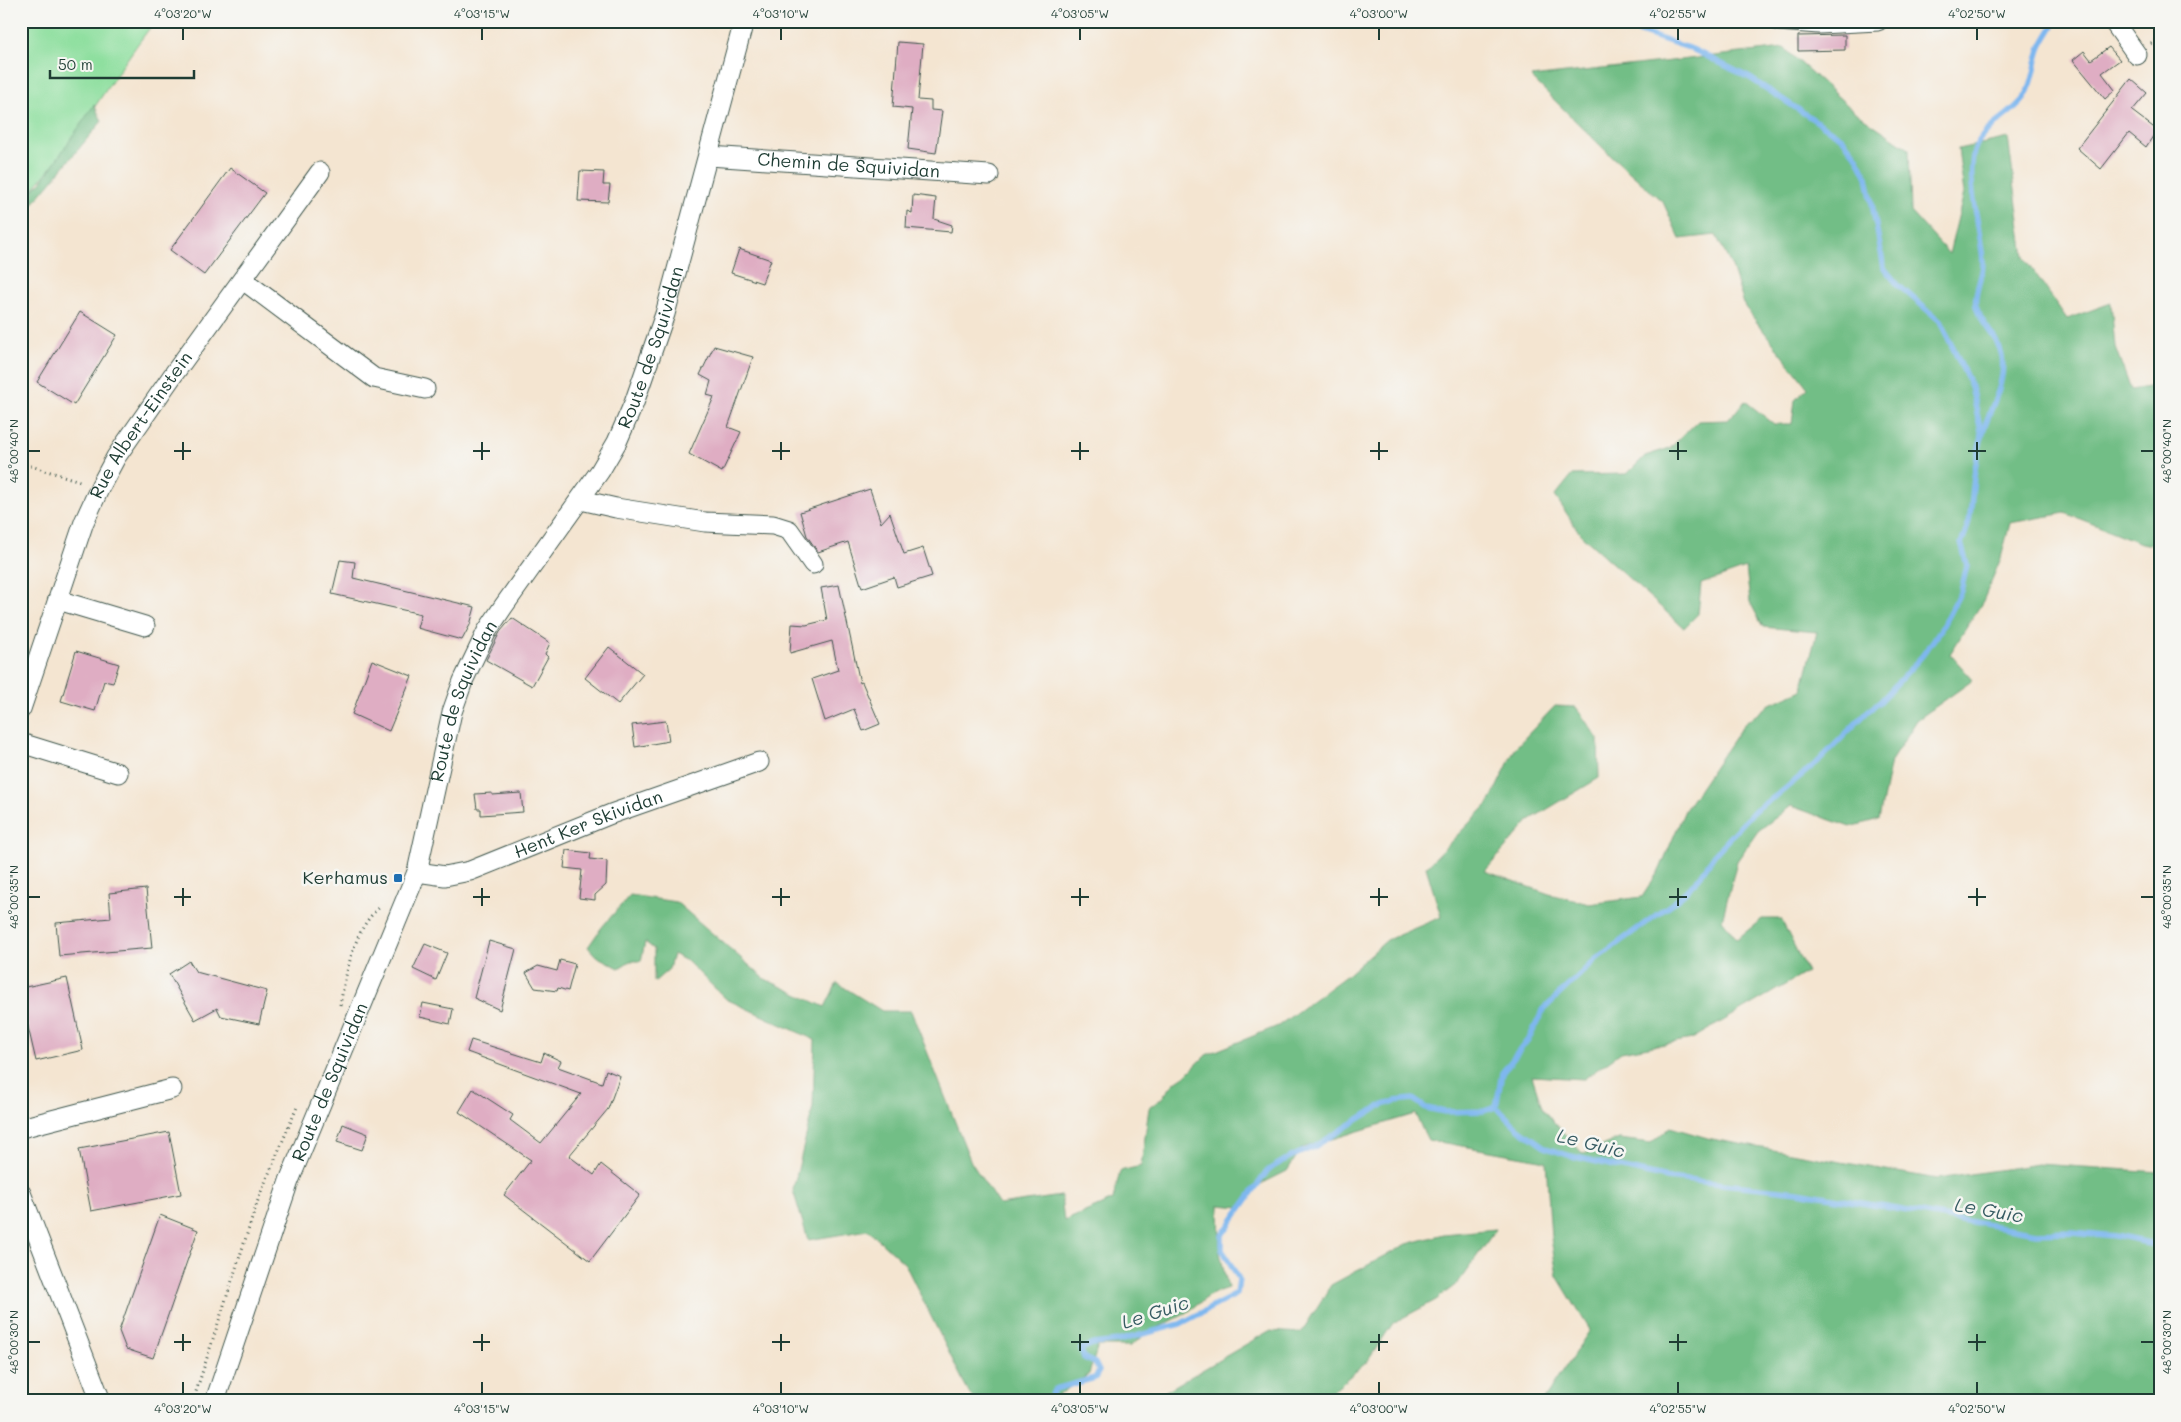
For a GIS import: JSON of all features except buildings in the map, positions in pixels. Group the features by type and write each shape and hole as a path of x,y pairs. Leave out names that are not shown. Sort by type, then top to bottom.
{"street":[{"name":"Route de Squividan","path":"215,1401 285,1190 417,872 452,712 463,681 487,631 581,500 617,442 643,378 665,314 744,21"},
{"path":"1778,21 1819,24 1878,21"},
{"path":"2113,21 2137,55"},
{"name":"Chemin de Squividan","path":"709,156 989,175"},
{"name":"Rue Albert-Einstein","path":"21,709 84,522 100,487 148,412 320,172"},
{"path":"243,280 374,378 426,390"},
{"path":"581,500 616,508 705,522 773,525 789,530 814,564"},
{"path":"58,600 145,626"},
{"path":"21,743 118,773"},
{"name":"Hent Ker Skividan","path":"417,872 445,876 470,870 611,814 759,762"},
{"path":"21,1128 172,1089"},
{"path":"21,1193 102,1401"}],"path":[{"path":"21,463 100,487"}],"green space":[{"path":"21,21 155,21 74,137 21,202"},
{"path":"1784,48 1855,112 1909,149 1911,212 1949,254 1964,193 1958,149 2008,138 2024,257 2067,319 2111,303 2115,347 2131,390 2160,385 2160,546 2141,543 2065,513 2010,523 2001,558 1983,601 1950,654 1973,680 1917,720 1891,761 1879,819 1850,827 1791,806 1758,831 1737,861 1722,920 1737,939 1762,919 1781,919 1807,972 1692,1039 1621,1052 1584,1079 1532,1076 1543,1110 1583,1154 1619,1139 1651,1143 1670,1127 1711,1139 1937,1179 2038,1164 2160,1172 2160,1401 1543,1401 1590,1330 1557,1276 1551,1238 1546,1161 1428,1140 1415,1114 1302,1148 1287,1171 1259,1185 1241,1207 1219,1205 1220,1253 1228,1288 1213,1293 1185,1314 1151,1331 1130,1346 1098,1346 1089,1374 1050,1401 978,1401 970,1395 905,1264 868,1230 808,1240 793,1190 813,1107 815,1040 726,999 687,961 673,954 669,969 654,982 654,949 645,942 641,961 630,961 619,968 596,956 588,947 602,927 630,895 676,902 765,979 825,1007 837,983 882,1011 911,1011 971,1162 999,1205 1061,1196 1064,1221 1113,1200 1120,1171 1141,1166 1149,1108 1161,1099 1175,1082 1187,1074 1206,1055 1278,1026 1347,975 1387,940 1441,917 1426,867 1489,803 1516,747 1555,706 1576,707 1598,739 1599,778 1531,819 1485,871 1549,894 1589,904 1642,897 1660,869 1685,810 1743,725 1770,704 1802,690 1817,632 1763,627 1750,602 1746,568 1701,584 1698,614 1684,628 1581,535 1555,496 1572,475 1627,474 1645,456 1670,448 1698,421 1728,420 1745,401 1774,424 1792,424 1795,400 1808,388 1745,307 1732,267 1716,235 1680,239 1663,202 1609,154 1531,77"},
{"path":"94,105 102,121 21,218 21,202 42,181"},
{"path":"1496,1229 1458,1283 1436,1300 1393,1323 1367,1362 1320,1401 1149,1401 1269,1331 1301,1333 1331,1285 1407,1244 1444,1234"}],"waterway":[{"path":"1619,21 1640,32 1692,49 1750,78 1842,138 1857,157 1867,177 1884,268 1898,285 1940,321 1971,386 1982,436"},
{"path":"1496,1107 1502,1073 1530,1037 1543,1010 1596,959 1677,900 1699,878 1715,854 1755,810 1780,793 1820,760 1868,711 1880,702 1922,656 1940,631 1961,591 1967,565 1961,543 1969,519 1980,444 1998,392 2003,365 2000,349 1978,313 1975,301 1983,261 1973,191 1972,164 1974,152 1983,136 2018,105 2028,92 2041,47 2056,21"},
{"name":"Le Guic","path":"1048,1401 1055,1389 1095,1378 1099,1371 1095,1363 1084,1358 1081,1349 1093,1344 1118,1341 1180,1324 1237,1294 1239,1279 1222,1249 1222,1235 1268,1170 1290,1157 1314,1147 1378,1107 1395,1101 1413,1099 1426,1108 1445,1112 1484,1111 1496,1107"},
{"name":"Le Guic","path":"1496,1107 1519,1129 1546,1148 1571,1156 1667,1178 1798,1192 2036,1233 2072,1232 2115,1236 2160,1245"}],"place":[{"name":"Kerhamus","path":"398,878"}]}
